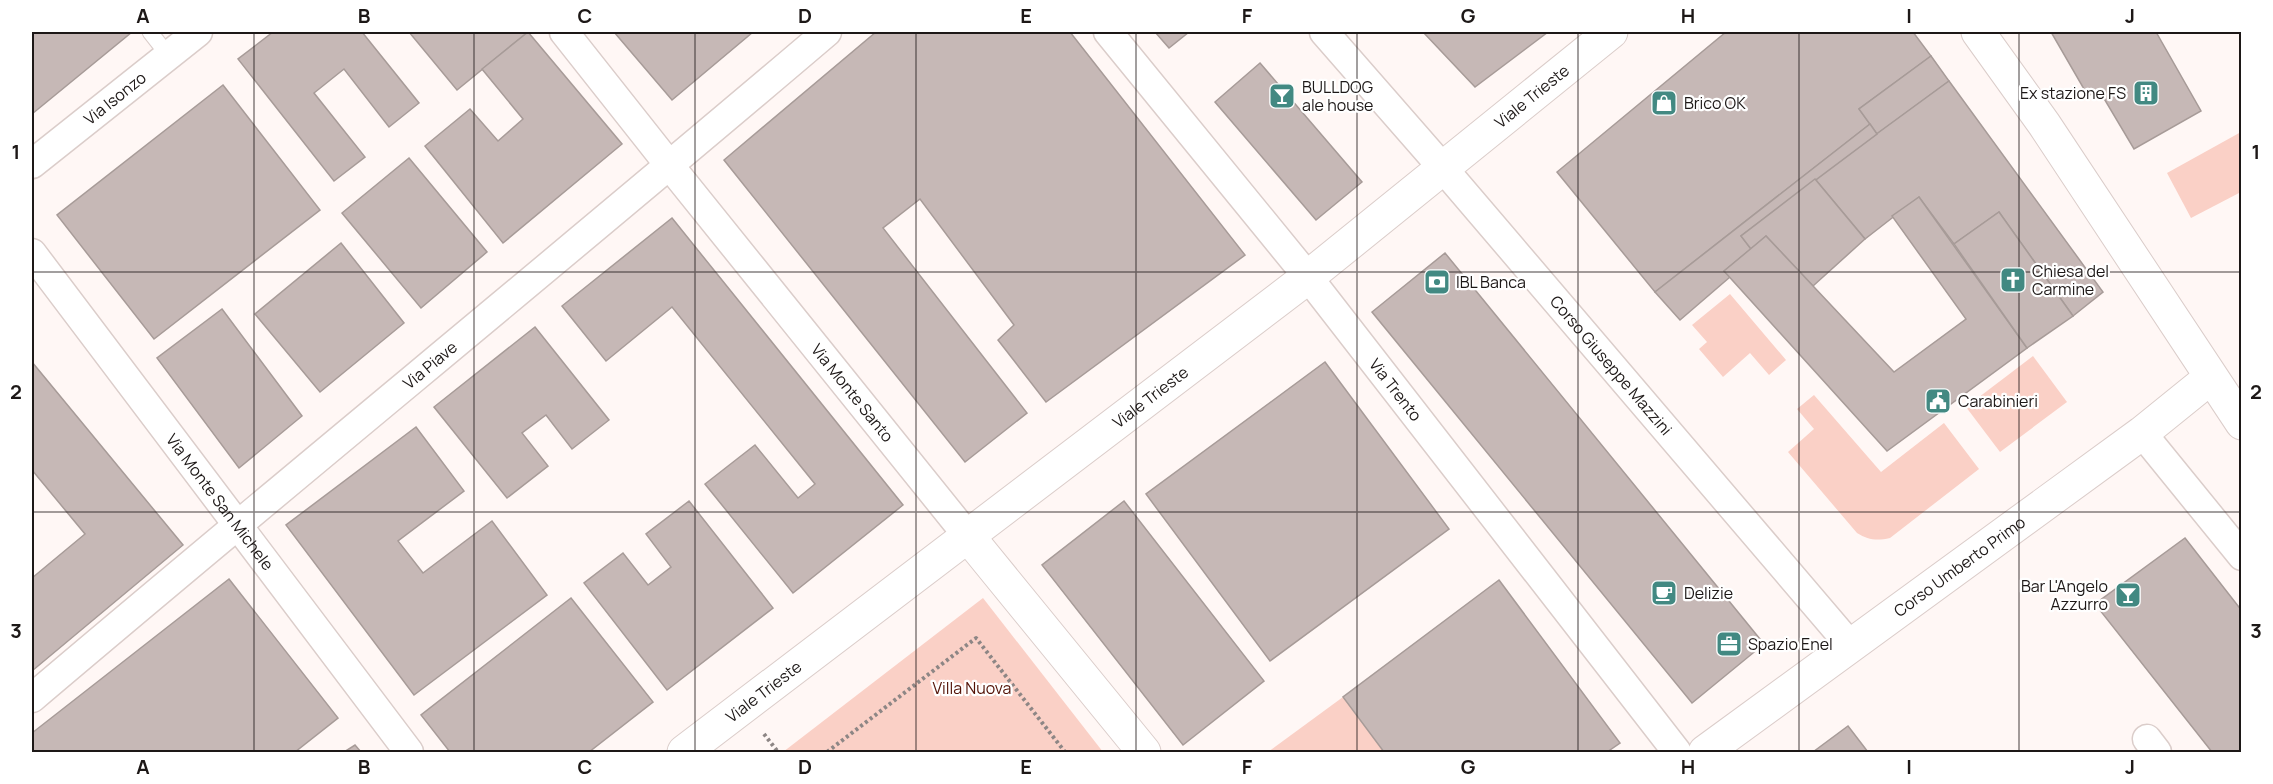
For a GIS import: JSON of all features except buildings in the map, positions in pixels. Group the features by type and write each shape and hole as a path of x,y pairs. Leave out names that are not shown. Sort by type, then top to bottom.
{"street":[{"name":"Via Isonzo","path":"32,164 198,32"},
{"name":"Via Monte Santo","path":"564,32 1144,753"},
{"name":"Via Piave","path":"32,698 238,523 670,166 827,32"},
{"name":"Via Trento","path":"1108,32 1308,277 1677,753"},
{"name":"Corso Giuseppe Mazzini","path":"1324,32 1850,645"},
{"name":"Viale Trieste","path":"684,753 1308,277 1611,32"},
{"path":"1978,32 2044,124 2241,423"},
{"path":"2007,32 2044,124"},
{"name":"Via Monte San Michele","path":"32,253 238,523 409,753"},
{"name":"Corso Umberto Primo","path":"1705,753 2142,434 2210,378"},
{"path":"2142,434 2241,556"}],"lane":[{"path":"150,32 168,55"}],"path":[{"path":"827,753 976,638 1065,753"}],"green space":[{"path":"2241,132 2241,192 2191,218 2167,173"},
{"path":"1730,294 1786,360 1769,375 1750,353 1723,377 1699,349 1707,342 1692,325"},
{"path":"2033,356 2067,402 2000,452 1966,407"},
{"path":"1814,395 1881,472 1944,423 1979,469 1890,538 1877,540 1865,537 1857,533 1788,452 1814,429 1797,409"},
{"name":"Villa Nuova","path":"983,598 1103,752 783,752"},
{"path":"1343,697 1384,752 1268,752"}],"place":[{"name":"Ex stazione FS","path":"2146,93"},
{"name":"BULLDOG ale house","path":"1282,96"},
{"name":"Brico OK","path":"1664,103"},
{"name":"Chiesa del Carmine","path":"2013,280"},
{"name":"IBL Banca","path":"1437,282"},
{"name":"Carabinieri","path":"1938,401"},
{"name":"Delizie","path":"1664,593"},
{"name":"Bar L'Angelo Azzurro","path":"2128,595"},
{"name":"Spazio Enel","path":"1729,644"}]}
